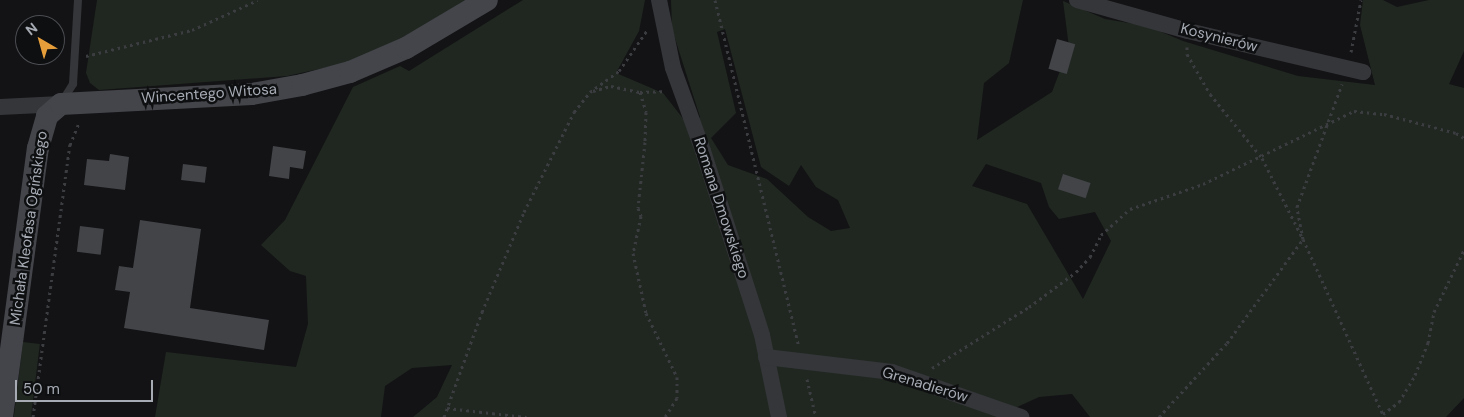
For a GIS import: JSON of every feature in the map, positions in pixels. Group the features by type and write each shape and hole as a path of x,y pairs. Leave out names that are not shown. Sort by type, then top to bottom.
{"street":[{"name":"Wincentego Witosa","path":"0,107 252,94 302,86 350,72 406,48 487,0"},
{"name":"Kosynierów","path":"1077,0 1188,31 1355,70"},
{"name":"Romana Dmowskiego","path":"659,3 680,91 703,151 766,356 779,417"},
{"name":"Michała Kleofasa Ogińskiego","path":"2,417 38,148 47,116 61,104"},
{"name":"Grenadierów","path":"766,356 892,372 1021,417"}],"lane":[{"path":"61,104 74,84 78,0"}],"path":[{"path":"76,60 192,30 258,0"},
{"path":"715,0 816,417"},
{"path":"1159,417 1227,343 1303,239 1297,207 1329,122 1355,70 1361,0"},
{"path":"444,417 482,312 524,212 574,112 590,92 619,71 644,37 659,3"},
{"path":"1188,31 1187,54 1210,94 1262,158 1303,239 1384,415 1399,402 1415,375 1428,343 1434,312 1464,250"},
{"path":"590,92 611,86 640,92 680,91"},
{"path":"640,92 646,112 645,142 638,208 641,216 633,253 646,313 677,376 677,398 665,417"},
{"path":"32,417 70,146 75,128 98,102"},
{"path":"913,380 1029,306 1076,272 1090,257 1101,235 1130,209 1204,184 1262,158 1329,122 1354,111 1384,114 1464,138"},
{"path":"447,408 526,417"}],"shaded area":[{"path":"97,0 469,0 391,44 351,62 287,76 99,90 90,83 86,73"},
{"path":"523,0 645,0 639,31 616,73 663,93 692,130 700,117 672,29 671,0 1023,0 1009,63 984,83 977,140 1052,92 1069,47 1063,1 1105,19 1147,26 1183,41 1298,76 1375,85 1360,25 1363,0 1383,0 1397,7 1429,0 1464,0 1464,51 1449,84 1464,88 1464,398 1446,417 1090,417 1072,394 1039,397 1013,409 1007,417 413,417 437,397 452,365 412,368 385,386 381,417 155,417 166,352 296,367 308,324 306,276 290,271 261,245 285,220 353,87 400,66 409,71","holes":["725,29 761,167 789,186 801,165 816,187 838,200 850,228 831,231 808,217 767,179 728,165 711,138 736,113 717,32","986,164 1041,183 1049,207 1059,219 1095,212 1111,241 1083,299 1027,204 972,186"]},
{"path":"23,342 40,344 31,417 14,417"}],"building":[{"path":"1057,39 1075,44 1067,74 1048,69"},
{"path":"273,146 306,151 303,169 290,167 289,179 269,176"},
{"path":"110,154 129,157 125,190 84,185 87,159 109,161"},
{"path":"183,164 207,167 205,183 181,180"},
{"path":"1063,174 1091,183 1086,198 1058,189"},
{"path":"140,220 201,229 190,308 269,320 264,350 124,328 130,292 115,290 119,266 133,268"},
{"path":"80,226 104,229 101,255 77,252"}]}
